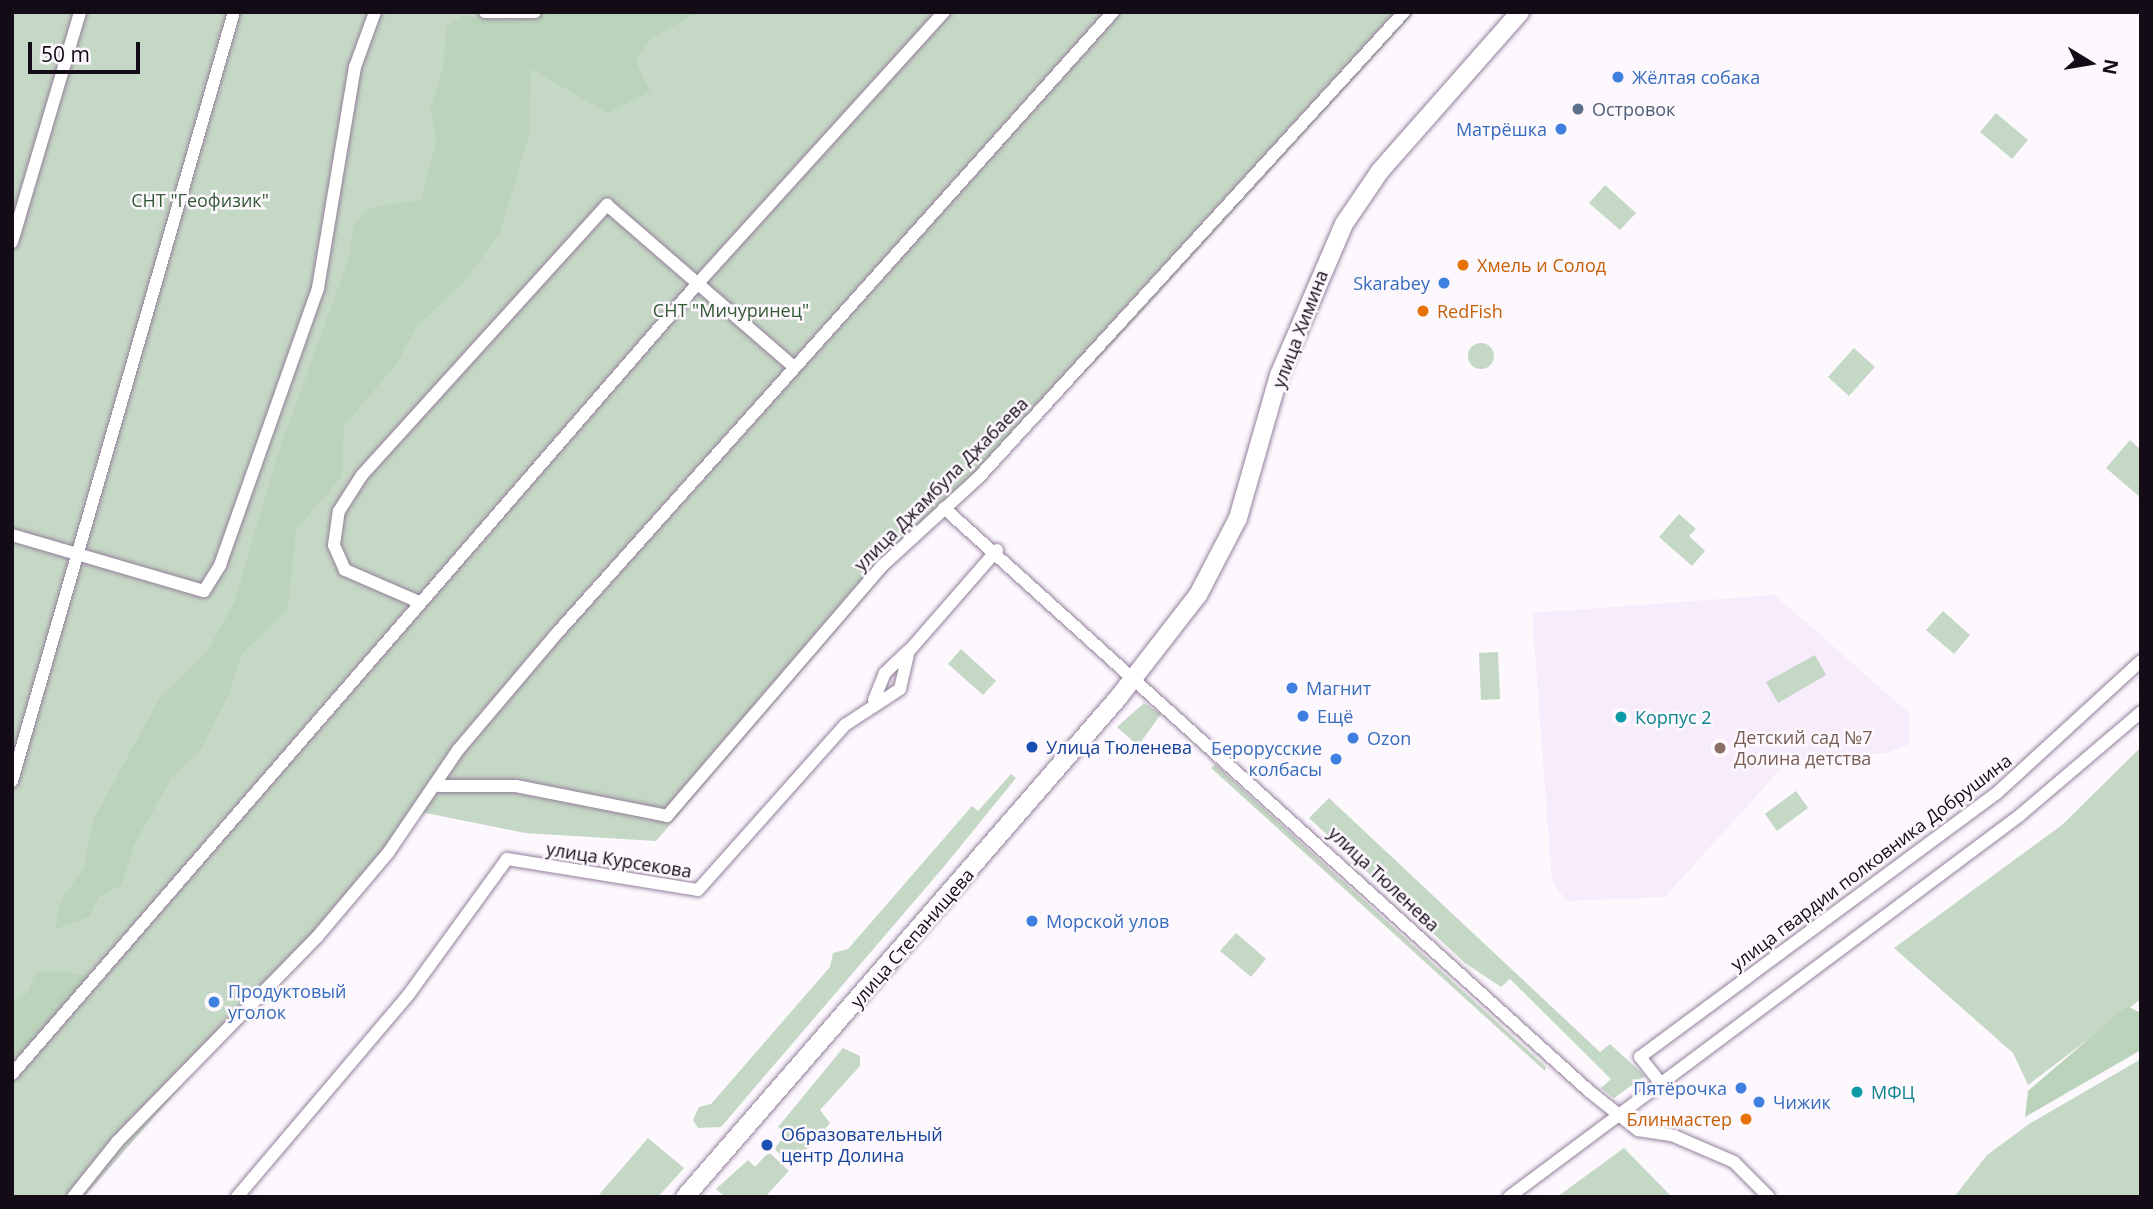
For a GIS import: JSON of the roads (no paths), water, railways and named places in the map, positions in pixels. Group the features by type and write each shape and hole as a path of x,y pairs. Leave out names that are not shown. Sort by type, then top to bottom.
{"street":[{"path":"12,242 80,12"},
{"path":"12,781 234,12"},
{"path":"12,535 204,591 220,565 318,288 355,66 375,12"},
{"path":"485,12 535,12"},
{"path":"12,1074 699,282 944,12"},
{"path":"73,1197 117,1142 317,937 439,786 458,750 793,366 1113,12"},
{"name":"улица Джамбула Джабаева","path":"439,786 516,786 667,816 882,566 944,508 1404,12"},
{"name":"улица Химина","path":"1134,676 1222,558 1254,473 1279,375 1344,223 1380,172 1520,12"},
{"path":"419,602 345,570 334,545 339,511 362,475 607,205 793,366"},
{"name":"улица Тюленева","path":"944,508 997,551 1621,1116 1638,1130 1674,1136 1734,1162 1769,1197"},
{"name":"улица Курсекова","path":"237,1197 409,994 507,859 698,890 874,700 900,689 909,651 997,551"},
{"path":"874,700 885,673 909,651"},
{"name":"улица гвардии полковника Добрушина","path":"1662,1084 1640,1057 1998,792 2141,661"},
{"name":"улица Степанищева","path":"685,1197 1134,676"},
{"path":"1509,1197 1621,1116 2077,771 2141,712"}],"place":[{"name":"Жёлтая собака","path":"1618,77"},
{"name":"Островок","path":"1578,109"},
{"name":"Матрёшка","path":"1561,129"},
{"name":"Хмель и Солод","path":"1463,265"},
{"name":"Skarabey","path":"1444,283"},
{"name":"RedFish","path":"1423,311"},
{"name":"Магнит","path":"1292,688"},
{"name":"Ещё","path":"1303,716"},
{"name":"Корпус 2","path":"1621,717"},
{"name":"Ozon","path":"1353,738"},
{"name":"Улица Тюленева","path":"1032,747"},
{"name":"Детский сад №7 Долина детства","path":"1720,748"},
{"name":"Берорусские колбасы","path":"1336,759"},
{"name":"Морской улов","path":"1032,921"},
{"name":"Продуктовый уголок","path":"214,1002"},
{"name":"Пятёрочка","path":"1741,1088"},
{"name":"МФЦ","path":"1857,1092"},
{"name":"Чижик","path":"1759,1102"},
{"name":"Блинмастер","path":"1746,1119"},
{"name":"Образовательный центр Долина","path":"767,1145"}],"park label":[{"name":"СНТ \"Геофизик\"","path":"200,200"},
{"name":"СНТ \"Мичуринец\"","path":"731,310"}]}
